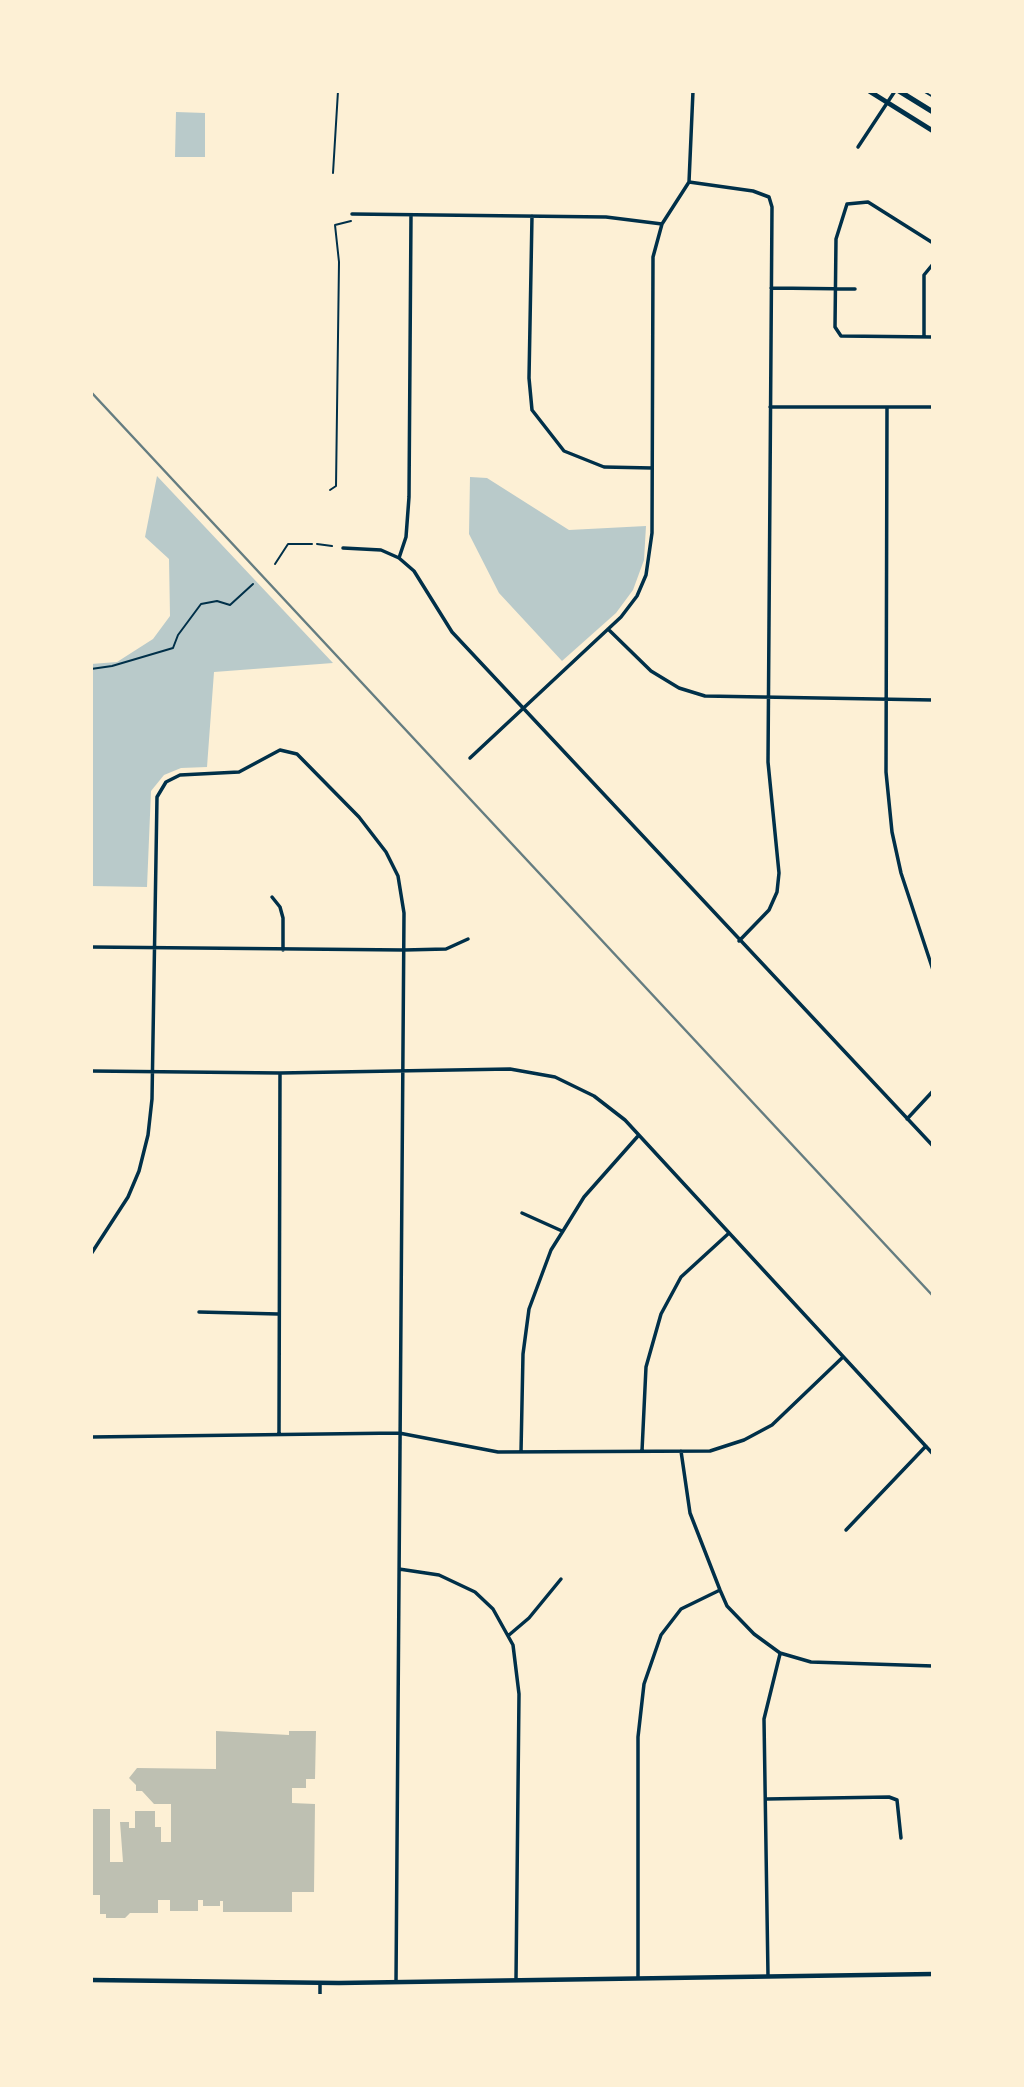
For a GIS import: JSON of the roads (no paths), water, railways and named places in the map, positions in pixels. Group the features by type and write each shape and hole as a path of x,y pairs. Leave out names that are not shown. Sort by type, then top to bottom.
{"main road":[{"path":"869,91 933,131"},
{"path":"897,91 933,112"}],"street":[{"path":"470,758 608,629 637,596 649,564 653,257 662,224 689,182 693,91"},
{"path":"858,148 897,91"},
{"path":"689,182 753,191 769,197 772,207 768,762 778,854 777,892 761,921 739,941"},
{"path":"933,243 868,202 851,201 844,208 836,232 835,289 835,327 838,335 933,337"},
{"path":"352,214 618,217 662,224"},
{"path":"399,558 405,537 409,497 411,215"},
{"path":"532,216 529,378 532,410 564,451 604,467 652,468"},
{"path":"924,337 924,275 933,264"},
{"path":"771,288 855,289"},
{"path":"770,407 933,407"},
{"path":"887,407 886,772 892,832 908,896 933,970"},
{"path":"343,548 375,549 399,558 414,571 452,632 933,1146"},
{"path":"608,629 651,671 679,688 718,698 933,700"},
{"path":"91,1254 121,1210 139,1171 148,1135 153,1071 155,809 161,789 180,775 239,772 280,751 303,758 359,817 386,852 398,876 404,914 396,1982"},
{"path":"272,897 281,907 283,950"},
{"path":"91,947 404,950 446,949 468,939"},
{"path":"91,1071 280,1073 510,1069 555,1077 594,1096 638,1136 933,1454"},
{"path":"279,1434 280,1073"},
{"path":"907,1119 933,1091"},
{"path":"521,1452 523,1354 529,1309 551,1250 584,1197 638,1136"},
{"path":"522,1213 563,1231"},
{"path":"642,1451 646,1367 661,1314 681,1277 728,1234"},
{"path":"199,1312 278,1314"},
{"path":"91,1437 399,1433 477,1450 710,1451 744,1440 772,1425 843,1357"},
{"path":"846,1530 926,1446"},
{"path":"681,1451 690,1513 720,1590 727,1606 754,1634 780,1653 811,1662 933,1665"},
{"path":"399,1569 439,1575 475,1592 493,1609 509,1635 516,1657 519,1694 516,1979"},
{"path":"509,1635 529,1618 562,1579"},
{"path":"638,1978 637,1763 644,1684 661,1635 681,1609 720,1590"},
{"path":"768,1976 764,1719 780,1653"},
{"path":"766,1799 889,1797 897,1800 901,1838"},
{"path":"91,1980 320,1983 933,1973"},
{"path":"320,1983 320,1996"}],"lane":[{"path":"333,173 338,91"},
{"path":"317,544 332,546"}],"railway":[{"path":"91,392 933,1296"}]}
